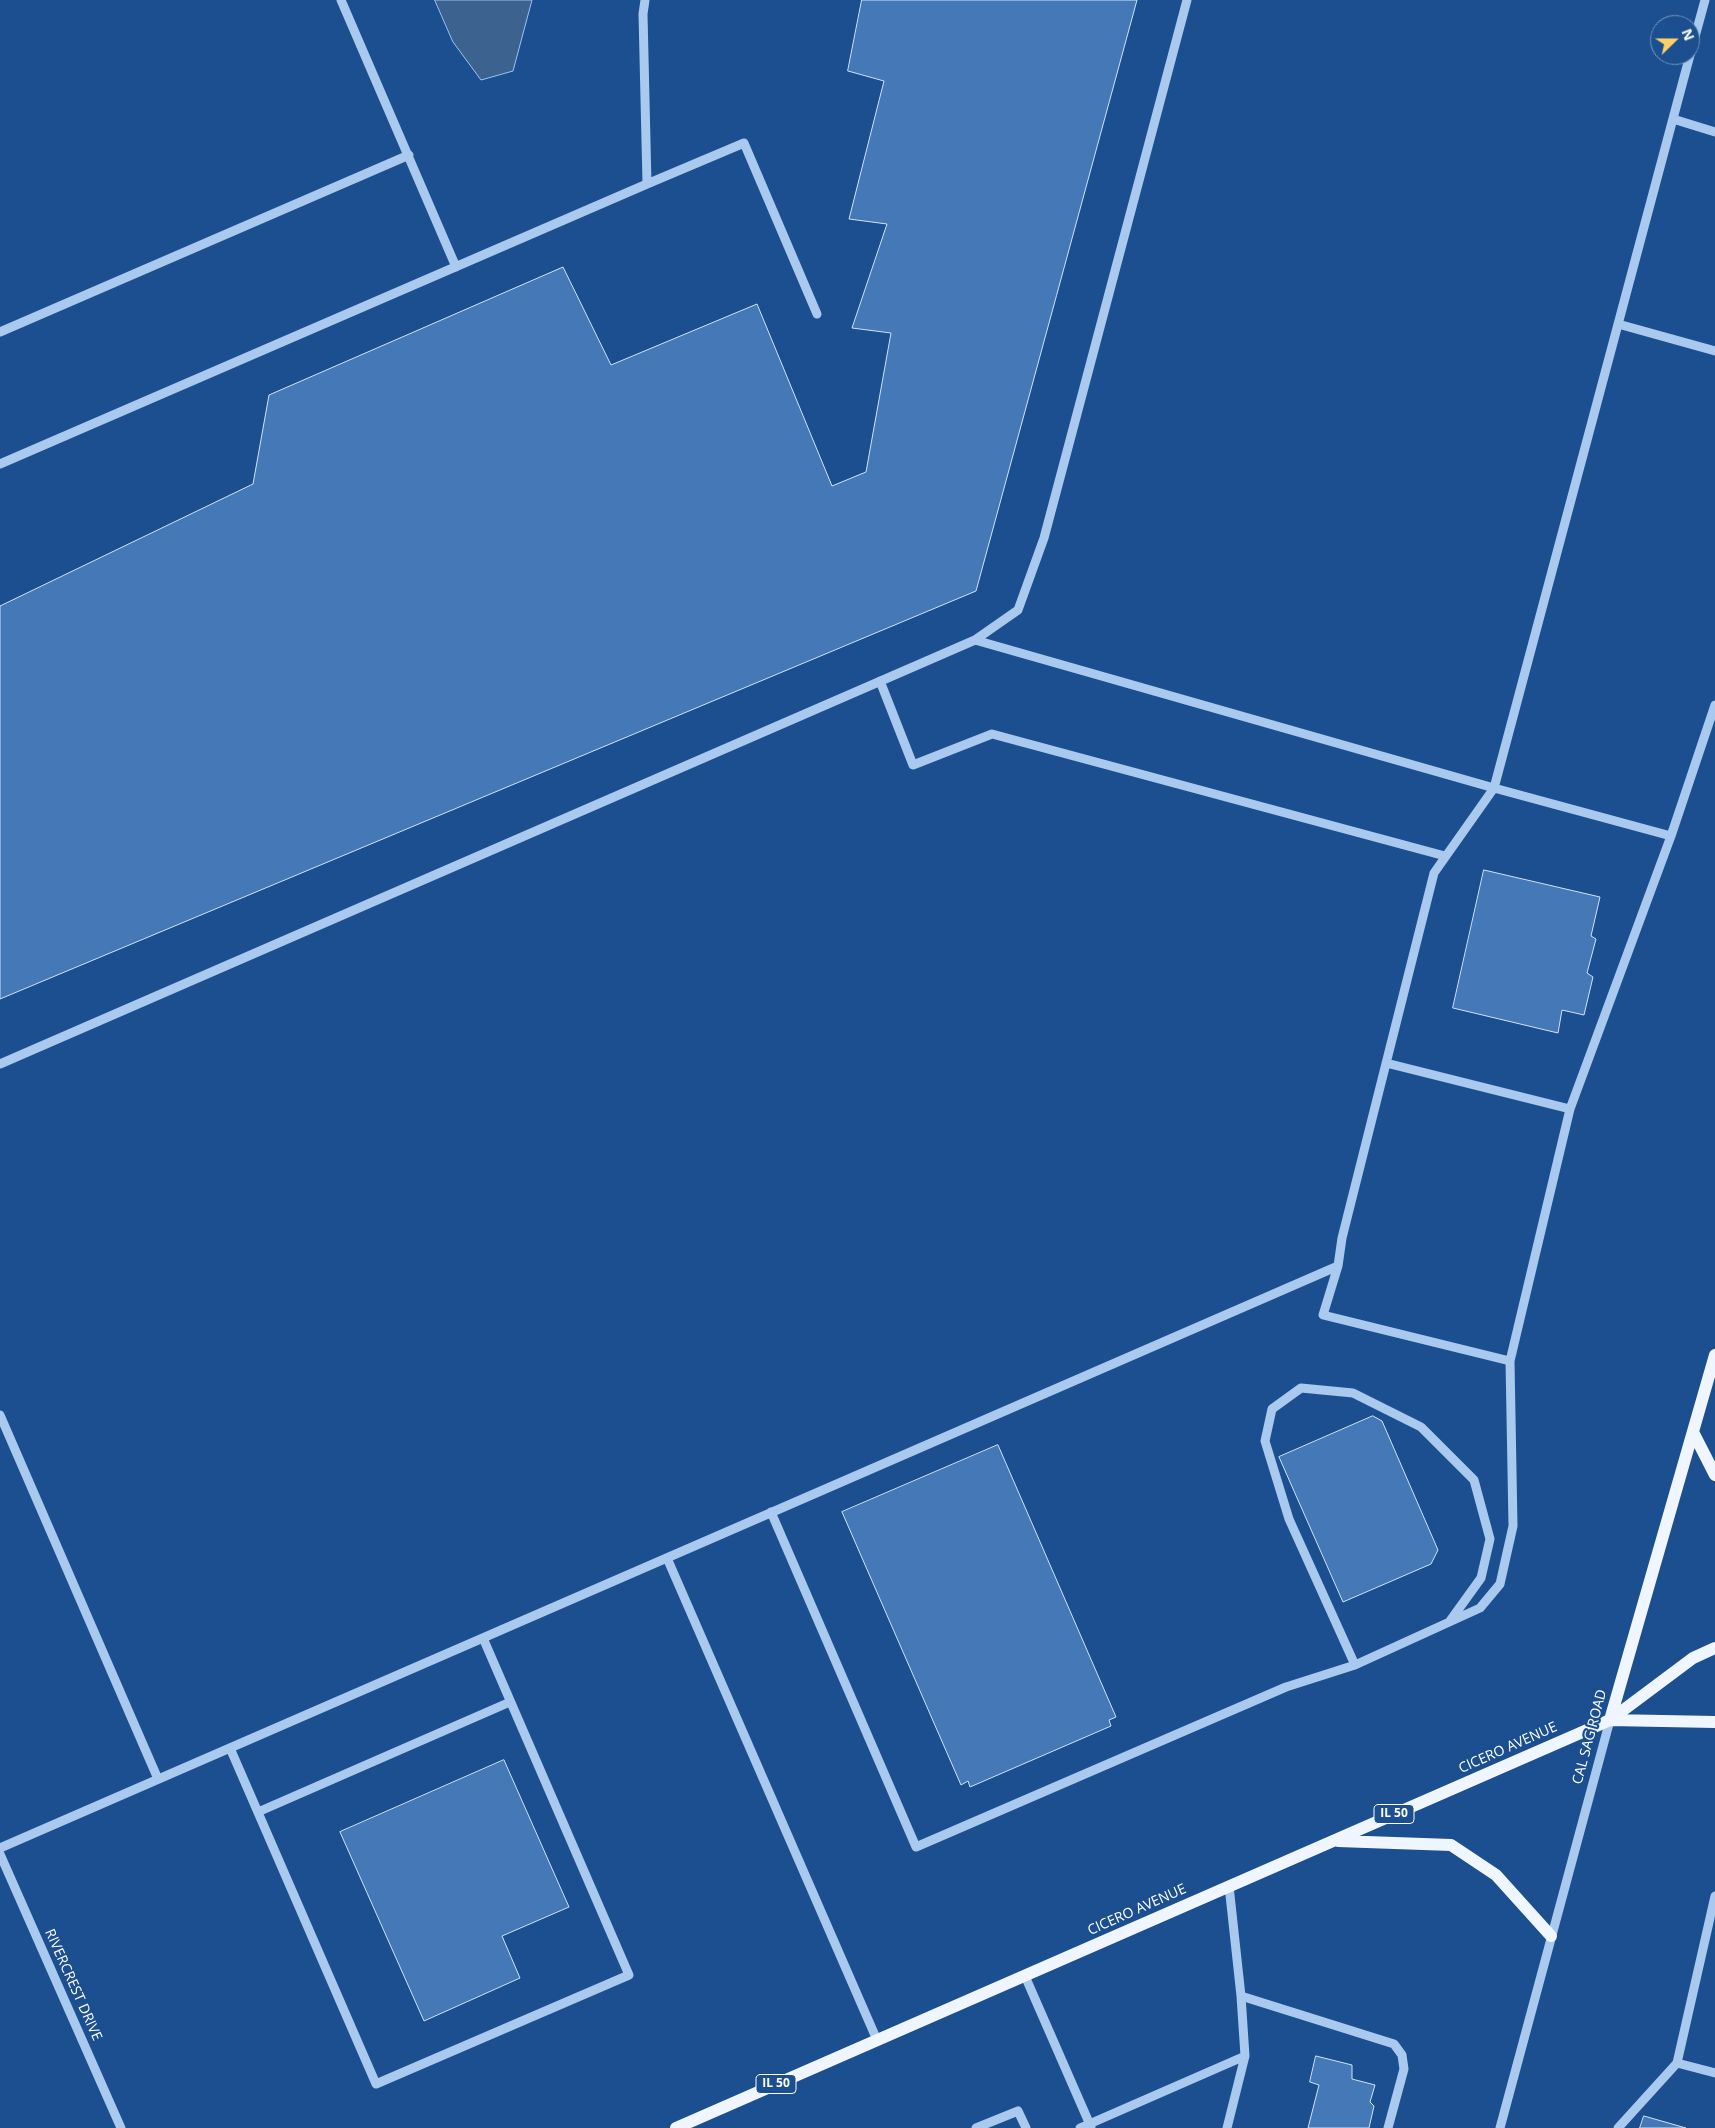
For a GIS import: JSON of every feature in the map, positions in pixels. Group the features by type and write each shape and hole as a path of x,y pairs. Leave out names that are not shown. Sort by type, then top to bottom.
{"main road":[{"name":"CAL SAG ROAD","path":"1610,1720 1715,1355"},
{"path":"1693,1432 1715,1475"},
{"name":"CICERO AVENUE","path":"676,2128 1610,1720 1693,1658 1715,1648"},
{"name":"CICERO AVENUE","path":"1610,1720 1715,1722"},
{"path":"1333,1841 1451,1844 1496,1875 1551,1936"}],"street":[{"path":"342,0 456,267"},
{"path":"646,0 643,14 647,184"},
{"path":"0,1064 975,640 1018,610 1044,538 1187,0"},
{"path":"1700,16 1704,0"},
{"path":"1510,1361 1323,1315 1338,1266 1342,1238 1434,873 1494,788 1687,65"},
{"path":"1673,119 1715,132"},
{"path":"0,464 744,143 817,314"},
{"path":"0,332 408,155"},
{"path":"1618,324 1715,351"},
{"path":"975,640 1494,788 1671,836"},
{"path":"880,681 913,765 992,734 1445,856"},
{"path":"771,1512 916,1847 1286,1687 1355,1665 1480,1608 1500,1584 1513,1526 1510,1361 1570,1109 1671,836 1715,705"},
{"path":"1386,1063 1570,1109"},
{"path":"0,1848 1338,1266"},
{"path":"1355,1665 1289,1518 1266,1441 1272,1409 1301,1388 1353,1393 1421,1427 1474,1480 1490,1539 1481,1578 1449,1623"},
{"path":"0,1416 158,1779"},
{"path":"667,1558 877,2040"},
{"path":"230,1748 376,2084 629,1975 482,1638"},
{"path":"258,1812 510,1702"},
{"name":"CAL SAG ROAD","path":"1500,2128 1610,1720"},
{"name":"RIVERCREST DRIVE","path":"0,1854 120,2128"},
{"path":"1227,2128 1245,2056 1241,1996 1229,1886"},
{"path":"1618,2128 1676,2063 1715,1896"},
{"path":"1024,1976 1090,2126"},
{"path":"1241,1996 1394,2044 1402,2055 1404,2069 1388,2128"},
{"path":"1080,2128 1090,2126 1245,2056"},
{"path":"1676,2063 1715,2073"},
{"path":"976,2128 1018,2111 1026,2128"}],"water":[{"path":"435,0 532,0 513,71 481,80 453,42"}],"building":[{"path":"862,0 1137,0 976,591 0,999 0,606 253,484 269,395 563,267 611,365 757,304 832,486 866,472 891,333 852,328 887,224 849,219 884,81 848,71"},
{"path":"1484,870 1600,897 1591,936 1596,939 1587,973 1593,977 1584,1015 1562,1010 1558,1033 1453,1008"},
{"path":"1373,1416 1382,1421 1438,1550 1431,1564 1343,1602 1279,1457"},
{"path":"998,1445 1116,1717 1109,1720 1111,1726 970,1787 968,1781 961,1785 842,1512"},
{"path":"504,1760 569,1907 502,1936 520,1978 424,2021 340,1832"},
{"path":"1316,2056 1352,2065 1352,2079 1375,2085 1370,2102 1374,2106 1369,2128 1308,2128 1319,2085 1310,2082"},
{"path":"1644,2116 1686,2128 1640,2128"}]}
